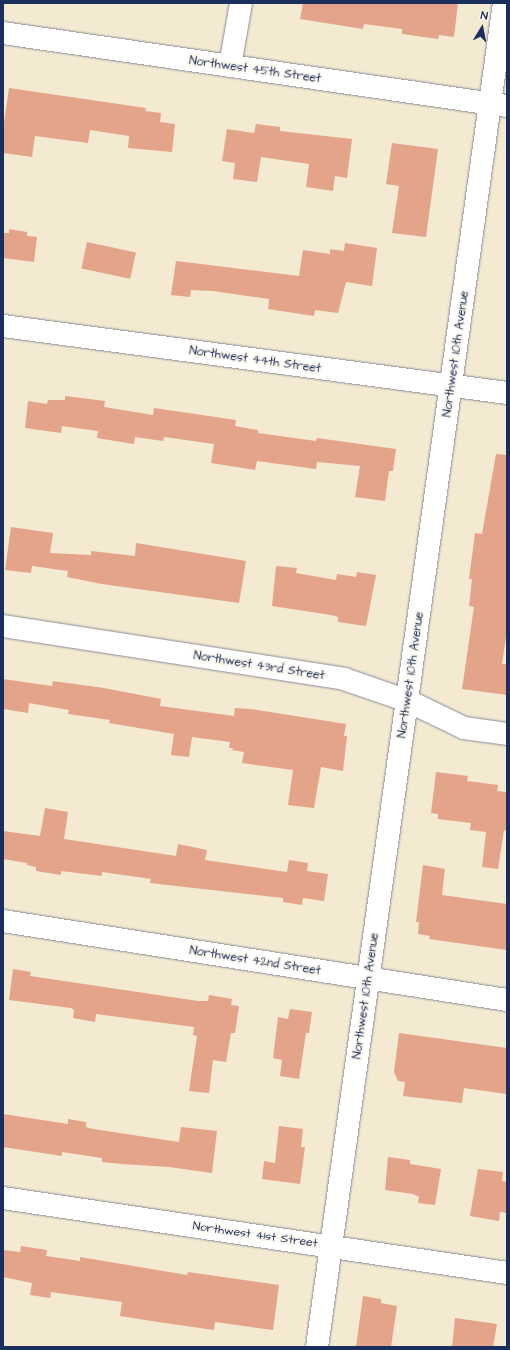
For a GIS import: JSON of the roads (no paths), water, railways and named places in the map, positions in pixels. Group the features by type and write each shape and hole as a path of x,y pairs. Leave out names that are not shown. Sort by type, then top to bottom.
{"street":[{"path":"230,66 241,3"},
{"name":"Northwest 10th Avenue","path":"317,1347 452,386 499,105 504,3"},
{"name":"Northwest 45th Street","path":"3,33 499,105"},
{"name":"Northwest 44th Street","path":"3,326 507,393"},
{"name":"Northwest 43rd Street","path":"3,626 344,680 408,701 464,728 507,734"},
{"name":"Northwest 42nd Street","path":"3,921 507,1000"},
{"name":"Northwest 41st Street","path":"3,1198 507,1273"}]}
